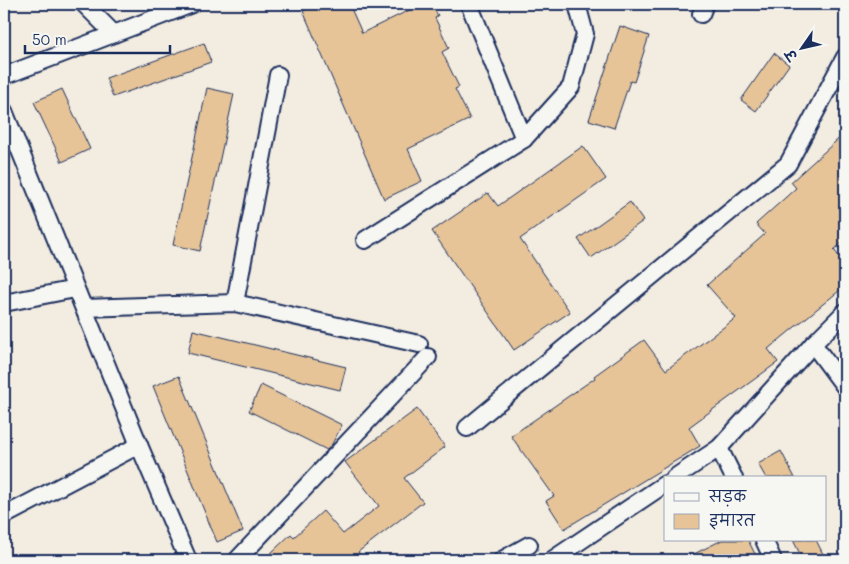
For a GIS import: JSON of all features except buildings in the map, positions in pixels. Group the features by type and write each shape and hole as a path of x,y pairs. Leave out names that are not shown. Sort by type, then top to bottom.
{"street":[{"path":"84,4 114,34"},
{"path":"4,76 192,4"},
{"path":"469,4 524,139"},
{"path":"365,240 524,139 571,87 585,34 577,4"},
{"path":"467,428 788,164 845,57"},
{"path":"235,303 278,75"},
{"path":"4,111 9,141 84,308 138,445 188,560"},
{"path":"4,303 75,289"},
{"path":"84,308 235,303 424,351 237,560"},
{"path":"677,476 719,448 813,344 845,312"},
{"path":"813,344 845,387"},
{"path":"4,516 138,445"},
{"path":"719,448 733,476"},
{"path":"552,560 664,485"},
{"path":"765,542 773,560"},
{"path":"502,560 529,545"}]}
